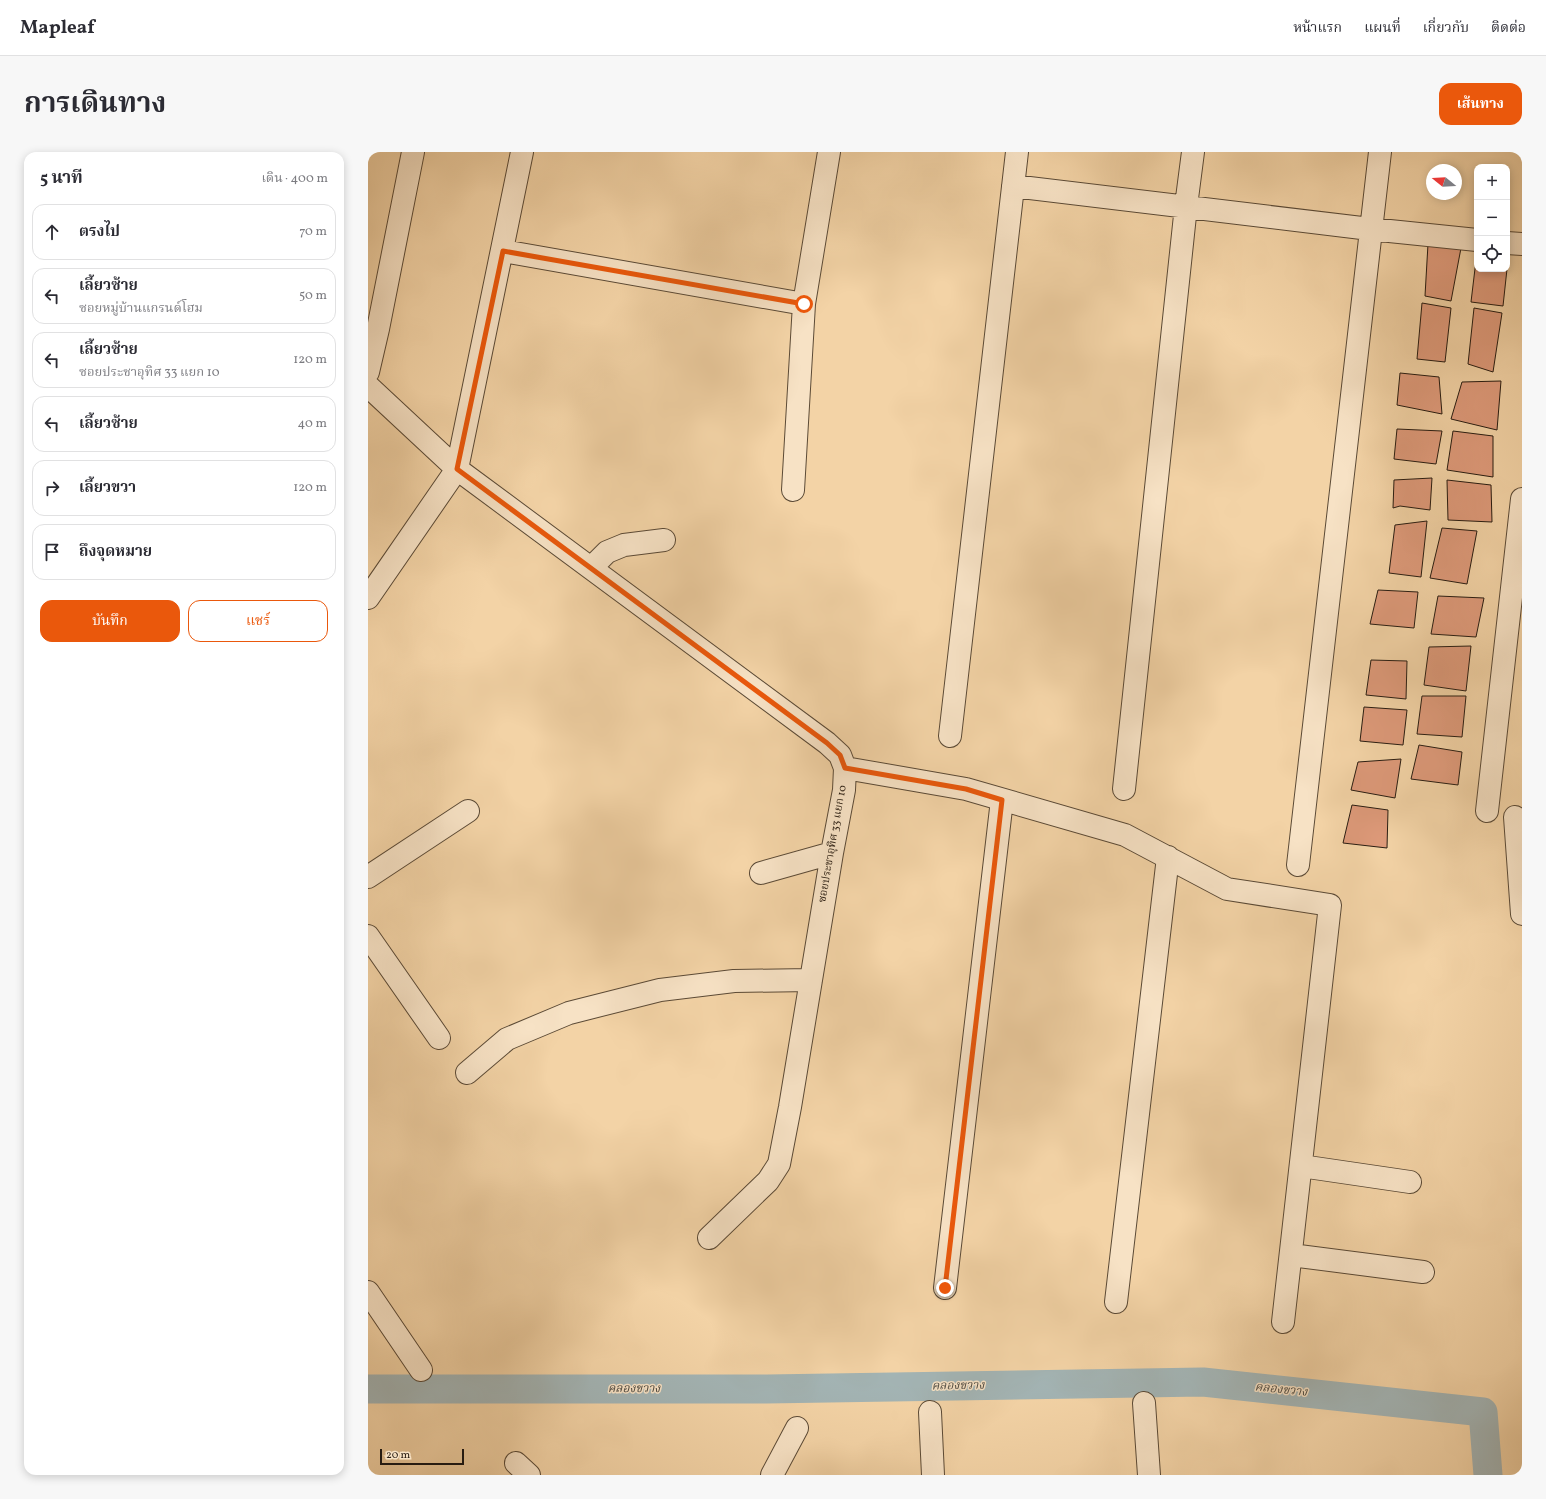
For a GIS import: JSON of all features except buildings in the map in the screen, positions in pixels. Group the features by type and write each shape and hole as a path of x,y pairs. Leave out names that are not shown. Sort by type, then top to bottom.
{"street":[{"path":"368,372 413,152"},
{"path":"368,598 457,469 503,251 522,152"},
{"path":"793,490 804,304 829,152"},
{"path":"950,736 1017,152"},
{"path":"1124,789 1193,152"},
{"path":"1298,865 1380,152"},
{"path":"1013,186 1370,229 1474,240"},
{"path":"1510,243 1522,244"},
{"path":"503,251 804,304"},
{"path":"368,386 457,469 827,743 840,755 845,768 966,789 1125,836 1227,889 1330,905 1283,1322"},
{"path":"1487,811 1522,499"},
{"path":"591,568 607,552 624,545 664,540"},
{"name":"ซอยประชาอุทิศ 33 แยก 10","path":"709,1238 768,1181 779,1164 844,790 845,768"},
{"path":"945,1288 1002,800"},
{"path":"368,877 468,811"},
{"path":"1515,816 1522,914"},
{"path":"761,873 832,853"},
{"path":"1116,1302 1168,858"},
{"path":"368,936 439,1038"},
{"path":"467,1073 507,1039 569,1013 660,990 734,981 811,980"},
{"path":"1301,1166 1410,1182"},
{"path":"1291,1255 1424,1272"},
{"path":"368,1292 422,1370"},
{"path":"1144,1403 1149,1475"},
{"path":"930,1412 933,1475"},
{"path":"772,1475 797,1428"}],"waterway":[{"name":"คลองขวาง","path":"368,1389 767,1389 1203,1382 1483,1412 1488,1475"}],"route":[{"path":"804,304 503,251 457,469 827,743 840,755 845,768 966,789 1002,800 945,1288"}]}
